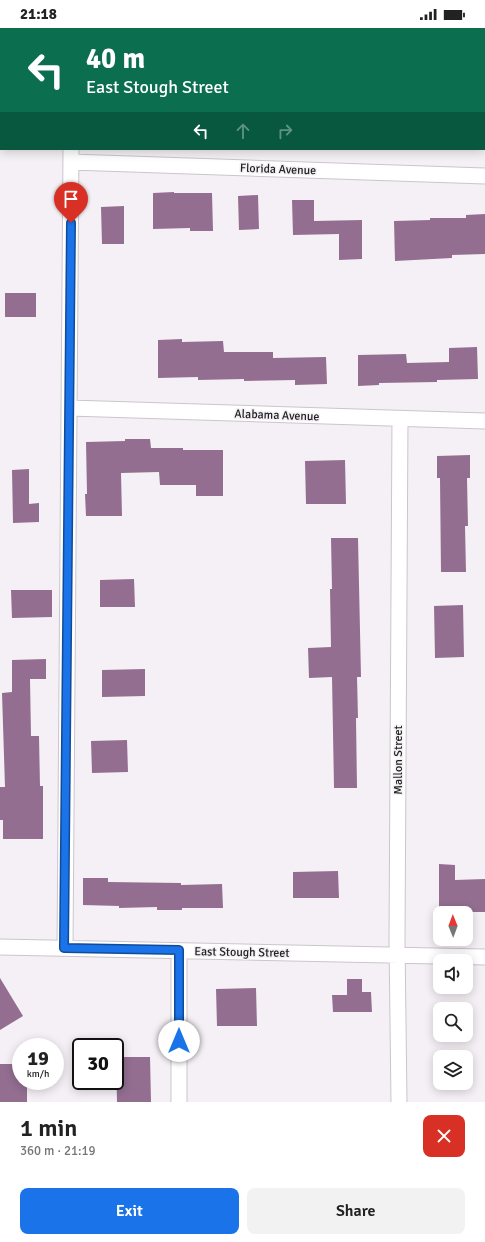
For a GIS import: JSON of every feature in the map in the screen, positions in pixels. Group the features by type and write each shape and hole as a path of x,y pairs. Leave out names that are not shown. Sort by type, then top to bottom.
{"street":[{"name":"Florida Avenue","path":"71,155 485,176"},
{"path":"64,948 71,155"},
{"name":"Alabama Avenue","path":"69,408 485,421"},
{"name":"Mallon Street","path":"399,1102 397,955 400,419"},
{"name":"East Stough Street","path":"0,947 485,956"},
{"path":"179,950 179,1102"}],"building":[{"path":"153,193 212,193 213,231 190,231 190,228 153,229"},
{"path":"258,195 259,229 239,230 238,196"},
{"path":"292,200 314,200 314,221 362,220 362,259 339,260 339,234 293,235"},
{"path":"124,206 124,244 102,244 101,207"},
{"path":"485,214 485,254 452,255 452,258 395,261 394,221 430,220 430,218 466,218 466,215"},
{"path":"5,293 36,293 36,317 5,317"},
{"path":"182,339 182,342 223,341 224,352 273,352 273,358 326,357 327,384 295,385 295,380 244,381 244,379 198,380 198,377 158,378 158,340"},
{"path":"477,347 478,379 437,380 437,382 379,383 379,385 358,386 358,355 406,354 407,363 449,362 449,348"},
{"path":"125,439 150,439 151,448 223,450 223,496 196,496 196,485 160,485 159,472 121,473 122,516 86,516 86,442 125,441"},
{"path":"470,455 470,478 467,478 468,526 465,526 466,572 441,572 440,478 437,478 437,456"},
{"path":"345,460 346,504 306,504 305,461"},
{"path":"29,469 29,504 39,503 39,522 13,523 12,470"},
{"path":"331,538 358,538 361,677 357,677 357,788 334,788 332,677 309,678 308,648 331,647"},
{"path":"134,579 135,607 100,607 100,580"},
{"path":"11,590 52,590 52,617 12,618"},
{"path":"463,605 464,657 435,658 434,606"},
{"path":"46,659 46,679 30,679 31,736 39,736 40,786 43,786 43,839 3,839 3,820 0,820 0,787 5,787 2,693 12,692 12,660"},
{"path":"145,669 145,696 102,697 102,670"},
{"path":"127,740 128,772 92,773 91,741"},
{"path":"439,864 455,865 455,880 485,879 485,912 473,912 473,906 439,906"},
{"path":"338,871 339,898 293,898 293,872"},
{"path":"83,878 108,878 108,882 181,883 181,885 222,884 223,908 182,908 182,910 157,910 157,907 119,908 119,906 83,905"},
{"path":"0,978 23,1016 0,1030"},
{"path":"347,979 362,979 362,992 371,992 372,1012 333,1012 332,995 347,995"},
{"path":"256,988 257,1026 217,1026 216,989"},
{"path":"124,1057 150,1057 151,1102 117,1102 117,1090 124,1090"},
{"path":"0,1064 12,1064 12,1090 27,1090 27,1102 0,1102"}],"route":[{"path":"71,223 64,948 179,950 179,1041"}]}
